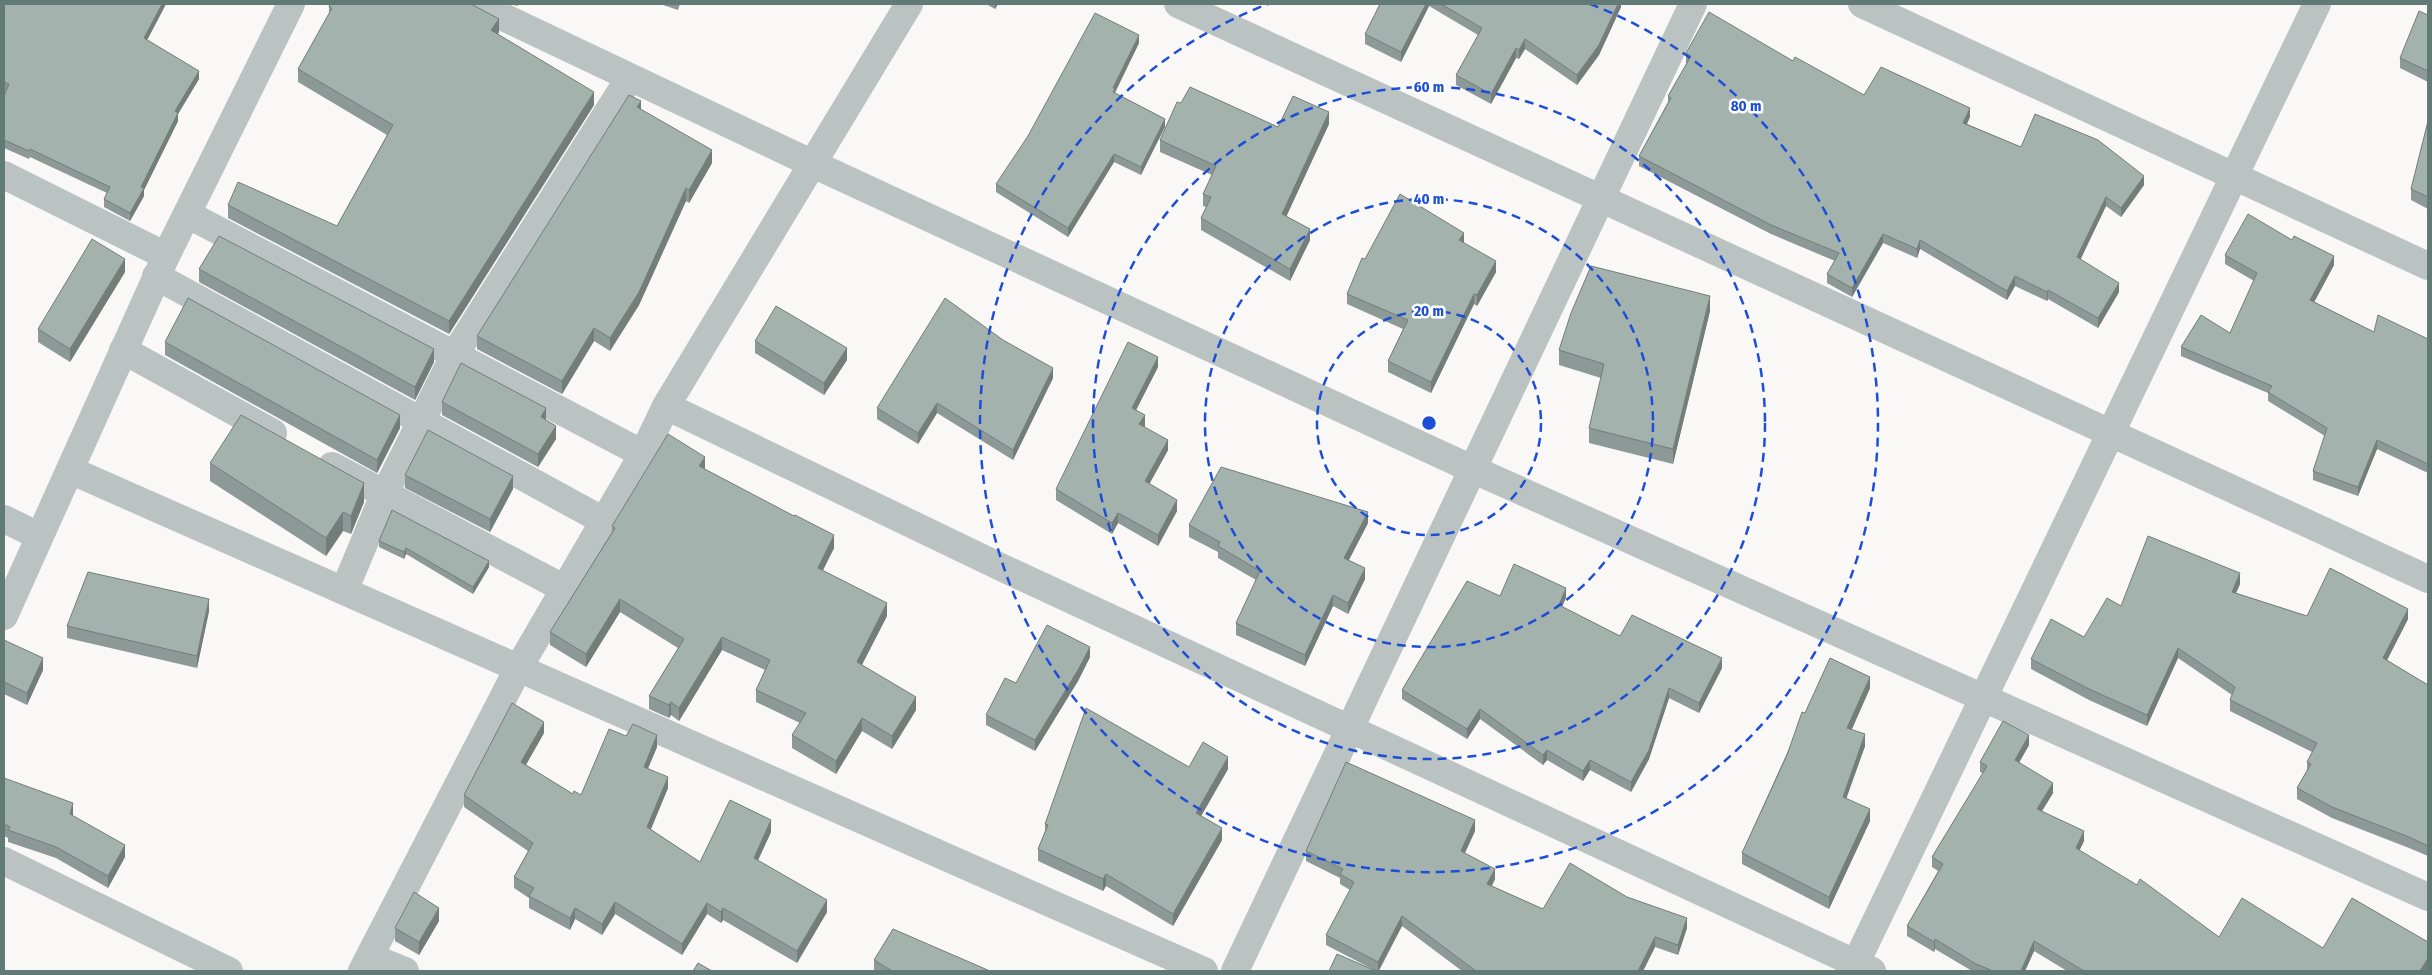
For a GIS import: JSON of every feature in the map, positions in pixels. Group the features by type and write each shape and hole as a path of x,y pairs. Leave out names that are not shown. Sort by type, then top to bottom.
{"street":[{"path":"4,616 161,266 291,4"},
{"path":"476,4 813,164 1472,469 2428,897"},
{"path":"405,971 366,964 518,669 643,454 666,406 909,4"},
{"path":"1178,4 2428,579"},
{"path":"1235,971 1693,4"},
{"path":"1862,4 2428,266"},
{"path":"666,406 1007,570 1350,728 1860,969 1984,698 2317,4"},
{"path":"344,591 384,495 455,354 630,77"},
{"path":"4,175 161,266 420,421 604,521"},
{"path":"187,214 643,454"},
{"path":"124,350 384,495 565,589"},
{"path":"70,470 1204,971"},
{"path":"4,519 39,536"},
{"path":"4,861 229,971"}],"building":[{"path":"4,4 162,4 144,38 199,71 175,111 178,113 141,187 144,188 130,213 104,199 110,187 30,149 29,151 4,140 4,96 9,84 4,82"},
{"path":"330,4 471,4 499,19 491,30 594,92 449,321 228,205 238,182 337,226 393,125 298,69 332,8 329,7"},
{"path":"1380,4 1426,4 1401,52 1365,34"},
{"path":"1441,4 1618,4 1599,45 1577,75 1525,39 1519,50 1516,48 1491,94 1456,75 1482,28"},
{"path":"2419,11 2428,15 2428,71 2400,58"},
{"path":"1709,12 1793,61 1795,57 1864,95 1881,67 1970,108 1963,123 2021,147 2035,114 2098,140 2144,176 2121,208 2106,197 2077,257 2119,283 2098,318 2048,290 2047,292 2015,276 2007,291 1920,240 1917,249 1883,234 1852,288 1827,274 1839,253 1771,225 1639,156 1671,98 1668,96 1691,56 1686,53"},
{"path":"1095,13 1139,35 1113,88 1115,89 1113,92 1165,119 1141,167 1114,154 1068,228 996,184 1028,136"},
{"path":"1190,87 1278,127 1293,96 1329,112 1282,214 1310,229 1290,269 1201,218 1211,197 1203,194 1216,166 1160,140 1177,102 1181,103"},
{"path":"629,95 641,101 637,107 712,150 689,190 686,188 639,292 610,338 594,328 562,381 477,336"},
{"path":"2428,121 2428,197 2411,189"},
{"path":"1400,194 1464,233 1459,240 1496,261 1477,295 1474,294 1431,382 1388,361 1408,320 1347,294 1362,258 1365,259"},
{"path":"2248,214 2292,240 2294,236 2334,256 2310,300 2374,332 2378,315 2428,339 2428,464 2377,440 2358,487 2313,471 2327,428 2268,392 2272,386 2181,347 2201,315 2230,333 2257,273 2225,255"},
{"path":"219,236 434,349 415,387 199,269"},
{"path":"92,239 125,259 70,349 38,329"},
{"path":"1591,266 1710,296 1673,449 1589,428 1604,364 1559,350 1571,313"},
{"path":"188,298 400,415 377,460 165,342"},
{"path":"945,298 1003,340 1053,368 1013,450 937,403 918,433 877,408"},
{"path":"776,306 847,348 824,383 755,341"},
{"path":"1128,342 1158,357 1132,408 1145,415 1139,424 1168,440 1145,481 1177,500 1158,535 1118,513 1112,523 1056,489"},
{"path":"461,363 546,408 541,417 556,426 538,454 442,402"},
{"path":"241,415 364,483 351,516 343,512 326,538 210,463"},
{"path":"428,430 513,476 490,519 405,475"},
{"path":"668,434 705,457 699,466 834,535 818,568 887,603 857,662 916,697 892,736 862,718 836,761 792,735 806,713 756,690 770,660 722,637 679,708 671,702 669,705 649,696 684,639 620,599 586,654 550,632 615,528 612,526"},
{"path":"1221,467 1368,512 1344,558 1365,568 1348,603 1333,595 1305,655 1236,623 1260,571 1218,546 1220,542 1189,525"},
{"path":"392,510 489,561 473,587 406,548 404,552 379,541"},
{"path":"2148,536 2240,573 2232,592 2307,616 2330,568 2408,609 2383,658 2428,685 2428,846 2332,807 2297,788 2311,764 2307,762 2317,743 2230,700 2235,687 2178,648 2147,715 2089,689 2031,659 2051,619 2084,637 2107,598 2121,606"},
{"path":"1514,564 1566,588 1559,605 1620,636 1632,615 1722,658 1699,703 1669,688 1649,750 1631,782 1590,760 1583,771 1547,750 1543,755 1480,709 1467,729 1402,690 1467,581 1500,596"},
{"path":"88,572 209,599 197,656 67,626"},
{"path":"1047,625 1090,647 1035,740 986,715 1005,678 1016,683"},
{"path":"4,640 43,658 27,693 4,682"},
{"path":"1830,658 1870,677 1847,728 1865,734 1843,797 1870,809 1829,897 1742,853 1787,755 1802,712 1805,713"},
{"path":"512,703 544,722 521,762 573,794 574,791 581,795 609,729 626,736 633,724 657,735 644,767 668,777 647,827 700,862 730,800 771,820 754,858 827,900 797,951 723,908 721,912 707,903 682,944 615,902 602,924 575,908 570,918 529,896 534,888 514,877 533,843 464,795"},
{"path":"1086,708 1189,767 1203,742 1228,757 1196,813 1222,828 1173,914 1106,874 1103,879 1038,849 1048,825 1045,824"},
{"path":"2003,721 2029,735 2015,760 2053,783 2037,809 2084,831 2076,848 2137,885 2140,879 2219,937 2242,898 2323,948 2352,898 2428,942 2428,958 2420,971 2084,971 2034,941 2021,971 1993,971 1976,964 1935,939 1934,942 1907,926 1943,864 1932,857 1987,766 1980,762"},
{"path":"1346,762 1475,820 1461,851 1495,869 1487,884 1543,909 1570,863 1627,897 1687,918 1678,945 1655,937 1638,971 1476,971 1402,916 1378,962 1326,935 1354,882 1340,874 1343,869 1306,851"},
{"path":"4,778 73,803 70,814 125,845 108,876 56,847 8,830 10,827 4,824"},
{"path":"414,892 439,908 419,942 395,928"},
{"path":"893,929 990,971 892,971 874,960"},
{"path":"1337,954 1376,971 1329,971"},
{"path":"698,963 712,971 693,971"}]}
